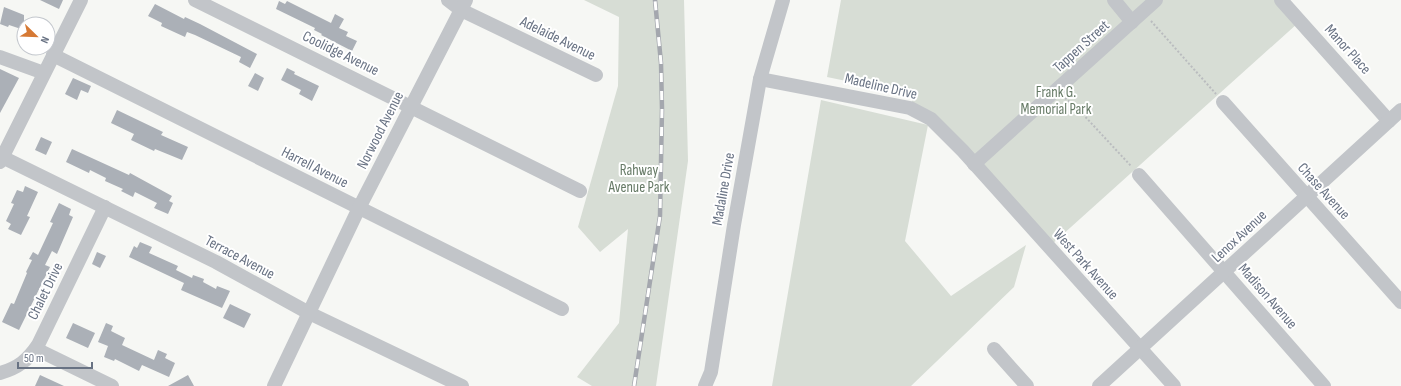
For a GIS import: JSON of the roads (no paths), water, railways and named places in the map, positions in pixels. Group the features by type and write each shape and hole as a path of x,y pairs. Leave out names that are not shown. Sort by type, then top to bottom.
{"street":[{"path":"56,49 81,0"},
{"name":"Coolidge Avenue","path":"195,0 580,191"},
{"name":"Adelaide Avenue","path":"448,0 464,5 596,75"},
{"name":"Madaline Drive","path":"706,386 711,372 734,224 760,79 783,0"},
{"path":"1114,0 1132,22"},
{"name":"Tappen Street","path":"974,164 1156,0"},
{"name":"Manor Place","path":"1281,0 1389,121"},
{"name":"Norwood Avenue","path":"274,386 359,208 464,5"},
{"path":"1,160 52,56"},
{"name":"Harrell Avenue","path":"55,56 562,309"},
{"path":"0,57 44,73"},
{"name":"Madeline Drive","path":"760,79 910,108 924,114 938,125 974,164"},
{"name":"Chase Avenue","path":"1223,102 1306,197 1400,298"},
{"name":"Lenox Avenue","path":"1098,386 1401,110"},
{"name":"Terrace Avenue","path":"1,160 105,207 216,262 309,313 462,386"},
{"name":"West Park Avenue","path":"974,164 1139,349 1174,386"},
{"name":"Madison Avenue","path":"1139,174 1324,386"},
{"name":"Chalet Drive","path":"0,373 19,366 28,359 36,349 105,207"},
{"path":"36,349 112,386"},
{"path":"994,349 1027,386"}],"railway":[{"path":"634,386 660,216 662,109 661,63 655,0"}],"park label":[{"name":"Frank G. Memorial Park","path":"1056,100"},
{"name":"Rahway Avenue Park","path":"639,178"}]}
